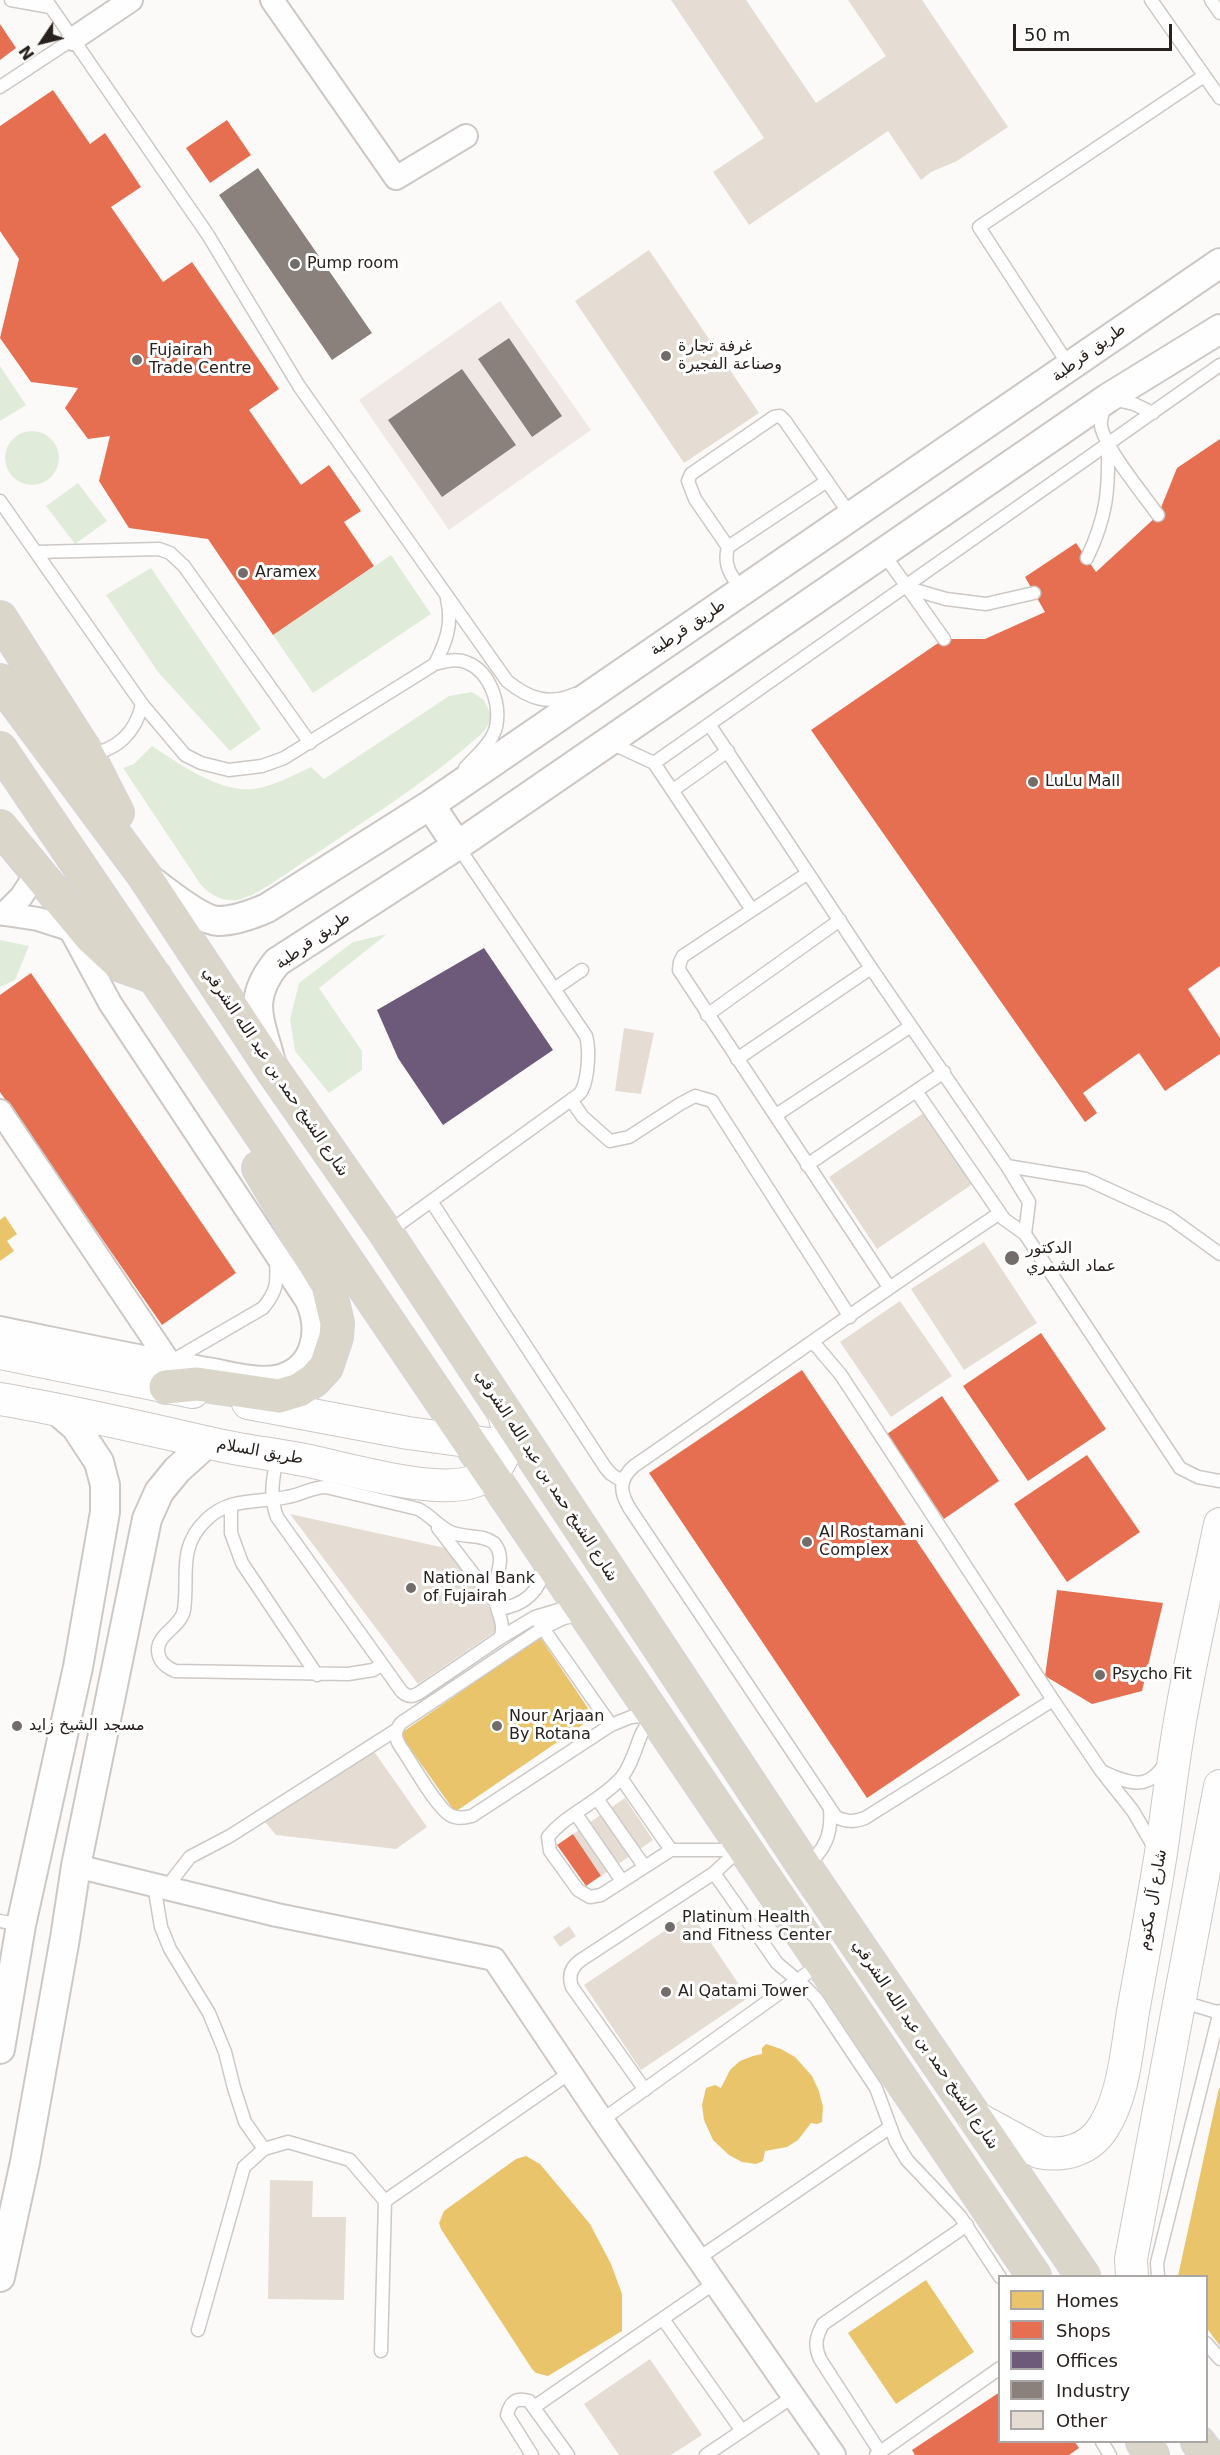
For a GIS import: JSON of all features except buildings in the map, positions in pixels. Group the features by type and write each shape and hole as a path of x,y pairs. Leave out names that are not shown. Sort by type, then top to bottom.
{"highway":[{"path":"0,618 87,754 123,826 144,875"},
{"name":"شارع الشيخ حمد بن عبد الله الشرقي","path":"0,681 144,875 274,1072 386,1233 804,1866 1082,2275"},
{"path":"0,749 468,1441 498,1461 517,1514 741,1843 809,1971 1033,2275"},
{"path":"0,827 38,871 81,933 121,965 155,977"},
{"path":"167,1374 197,1384 279,1396 299,1390 314,1380 326,1367 336,1337 335,1309 328,1285 235,1127 192,1032"},
{"path":"233,1091 300,1165 459,1401 469,1404 478,1400 482,1394 481,1377"},
{"path":"517,1514 512,1498 514,1494 524,1486 532,1487 704,1735 716,1748 735,1762"},
{"path":"1199,2443 1208,2455"}],"main road":[{"path":"0,1353 167,1374 408,1433 468,1441"},
{"name":"طريق السلام","path":"0,1399 54,1408 208,1442 430,1484 474,1482 498,1461"},
{"path":"504,1414 508,1436 498,1461 541,1469"},
{"name":"شارع آل مكتوم","path":"973,2115 1039,2152 1063,2154 1083,2148 1102,2130 1110,2115 1118,2091 1129,2038 1161,1857 1176,1744 1220,1524"},
{"path":"1132,2275 1131,2259 1179,2001 1212,1869 1220,1786"},
{"path":"1129,2038 1133,2058 1144,2070 1167,2067"}],"street":[{"path":"73,39 131,0"},
{"path":"272,0 396,178 466,136"},
{"name":"طريق قرطبة","path":"144,875 200,914 216,921 246,917 267,908 434,802 1220,263"},
{"name":"طريق قرطبة","path":"274,1072 257,1010 259,991 277,962 457,845 1108,398 1220,329"},
{"path":"434,802 457,845"},
{"path":"2,914 21,897 38,871"},
{"path":"0,1328 167,1374 280,1376 303,1361 313,1341 313,1315 307,1301 275,1256 110,1003 81,933 38,919 2,914"},
{"path":"0,1110 139,1320 167,1374"},
{"path":"0,2049 11,1923 74,1680 105,1512 105,1485 99,1462 76,1427 54,1408"},
{"path":"0,2277 7,2216 66,1938 76,1866 108,1699 147,1519 159,1492 177,1470 208,1442"},
{"path":"74,1680 84,1671 95,1668 107,1681 108,1699"},
{"path":"76,1866 277,1916 494,1959 602,2120 834,2455"}],"lane":[{"path":"11,0 48,3 208,235 299,386 507,681 525,696 546,700 567,698 626,671"},
{"path":"1151,0 1220,98"},
{"path":"1211,0 1220,13"},
{"path":"0,87 73,39"},
{"path":"1070,367 979,227 1204,76"},
{"path":"654,763 1220,365"},
{"path":"1153,412 1134,404 1108,398 1101,415 1101,427 1108,444 1158,515"},
{"path":"728,547 695,499 688,481 691,474 774,417 780,416 851,516"},
{"path":"1087,558 1106,509 1109,483 1108,444"},
{"path":"742,591 727,568 725,557 728,547 827,481"},
{"path":"0,501 142,704 185,754 201,763 229,770 262,766 284,758 310,743 435,664 451,660 467,662 480,670 497,704 496,727 489,742 434,802"},
{"path":"36,552 149,549 170,553 184,566 310,743"},
{"path":"883,553 944,639"},
{"path":"905,586 946,599 986,604 1034,593"},
{"path":"435,664 449,633 450,610 445,595"},
{"path":"87,754 105,751 122,741 135,724 142,704"},
{"path":"709,724 871,968 1007,1166 1029,1202 1025,1234"},
{"path":"608,741 654,763 752,910"},
{"path":"673,790 728,751"},
{"path":"386,1233 581,1093 584,1082 588,1044 586,1036 457,845"},
{"path":"808,873 683,956 679,970 889,1287"},
{"path":"707,1015 840,920"},
{"path":"737,1059 871,968"},
{"path":"554,989 582,970"},
{"path":"776,1115 911,1026"},
{"path":"807,1165 944,1072"},
{"path":"916,1091 1004,1219 1025,1234 1180,1468 1198,1477 1220,1481"},
{"path":"571,1100 583,1116 610,1141 628,1137 695,1096 712,1101 850,1317"},
{"path":"1007,1166 1086,1179 1169,1217 1220,1254"},
{"path":"431,1201 605,1467 622,1481"},
{"path":"1000,1213 889,1287 850,1317 634,1466 626,1473 622,1481 623,1497 830,1809 845,1821 865,1818 1053,1700"},
{"path":"167,1374 264,1308 273,1295 277,1282 275,1256"},
{"path":"813,1342 840,1375 1053,1700 1102,1772 1133,1811 1161,1857"},
{"path":"277,1455 272,1499 277,1517 382,1665 402,1692 407,1695 413,1696 535,1617 582,1609"},
{"path":"382,1665 363,1672 317,1675 175,1671 166,1667 160,1659 158,1649 160,1640 174,1627 183,1612 186,1551 191,1539 207,1519 231,1505 245,1501 292,1496 316,1487 326,1487 426,1512 452,1533 484,1538 498,1547 501,1558 495,1586 502,1629 500,1638"},
{"path":"231,1505 229,1517 231,1533 242,1563 317,1675"},
{"path":"426,1512 497,1606"},
{"path":"497,1606 518,1605 534,1592 543,1574 544,1555"},
{"path":"264,2149 245,2122 225,2052 209,2013 170,1949 161,1927 160,1886 190,1857 230,1836 396,1730 401,1723 543,1628 582,1609"},
{"path":"535,1617 611,1725"},
{"path":"396,1730 396,1738 400,1746 442,1808 456,1818 464,1818 472,1816 611,1725 631,1717 654,1714"},
{"path":"654,1714 642,1732 621,1778 598,1800 554,1830 548,1837 550,1851 578,1890 590,1897 600,1895 671,1850 722,1850 741,1843"},
{"path":"1102,1772 1132,1783 1144,1783 1160,1772 1176,1744"},
{"path":"621,1778 671,1850"},
{"path":"598,1800 644,1866"},
{"path":"804,1866 815,1859 824,1848 829,1835 830,1809"},
{"path":"576,1814 622,1881"},
{"path":"645,2090 572,1987 570,1975 575,1964 714,1873 741,1843"},
{"path":"714,1873 777,1963 809,1971"},
{"path":"602,2120 809,1971"},
{"path":"809,1971 816,1998 870,2077 881,2099 890,2128 907,2160 967,2225 998,2275"},
{"path":"1158,2275 1157,2263 1220,2012 1179,2001"},
{"path":"385,2201 571,2072"},
{"path":"699,2258 890,2128"},
{"path":"198,2330 244,2167 264,2149 288,2142 350,2160 385,2201 381,2351"},
{"path":"967,2225 823,2324 817,2334 815,2347 820,2359 878,2453 998,2369"},
{"path":"534,2407 716,2282"},
{"path":"663,2319 742,2431"},
{"path":"1208,2345 1220,2359"},
{"path":"706,2455 794,2396"},
{"path":"532,2455 507,2415 514,2401 522,2399 529,2401 568,2455"}],"shaded area":[{"path":"500,301 591,430 449,530 359,400"}],"green space":[{"path":"0,366 26,405 0,421"},
{"path":"27,431 37,431 47,435 55,443 59,458 55,473 47,481 37,485 27,485 17,481 9,473 5,463 5,453 9,443 17,435"},
{"path":"78,483 107,521 75,544 46,506"},
{"path":"391,555 431,614 313,693 273,635"},
{"path":"151,568 261,729 230,751 158,672 106,595"},
{"path":"472,692 484,700 492,717 479,736 417,785 374,815 254,894 237,900 217,897 201,885 123,768 134,764 152,746 202,777 231,787 259,788 279,782 311,767 324,779 449,696"},
{"path":"387,934 319,988 362,1051 362,1070 329,1093 295,1051 290,1019 299,983 353,942"},
{"path":"0,940 29,946 15,980 0,987"}],"place":[{"name":"Pump room","path":"295,264"},
{"name":"غرفة تجارة وصناعة الفجيرة","path":"666,356"},
{"name":"Fujairah Trade Centre","path":"137,360"},
{"name":"Aramex","path":"243,573"},
{"name":"LuLu Mall","path":"1033,782"},
{"name":"الدكتور عماد الشمري","path":"1012,1258"},
{"name":"Al Rostamani Complex","path":"807,1542"},
{"name":"National Bank of Fujairah","path":"411,1588"},
{"name":"Psycho Fit","path":"1100,1675"},
{"name":"مسجد الشيخ زايد","path":"17,1726"},
{"name":"Nour Arjaan By Rotana","path":"497,1726"},
{"name":"Platinum Health and Fitness Center","path":"670,1927"},
{"name":"Al Qatami Tower","path":"666,1992"}]}
